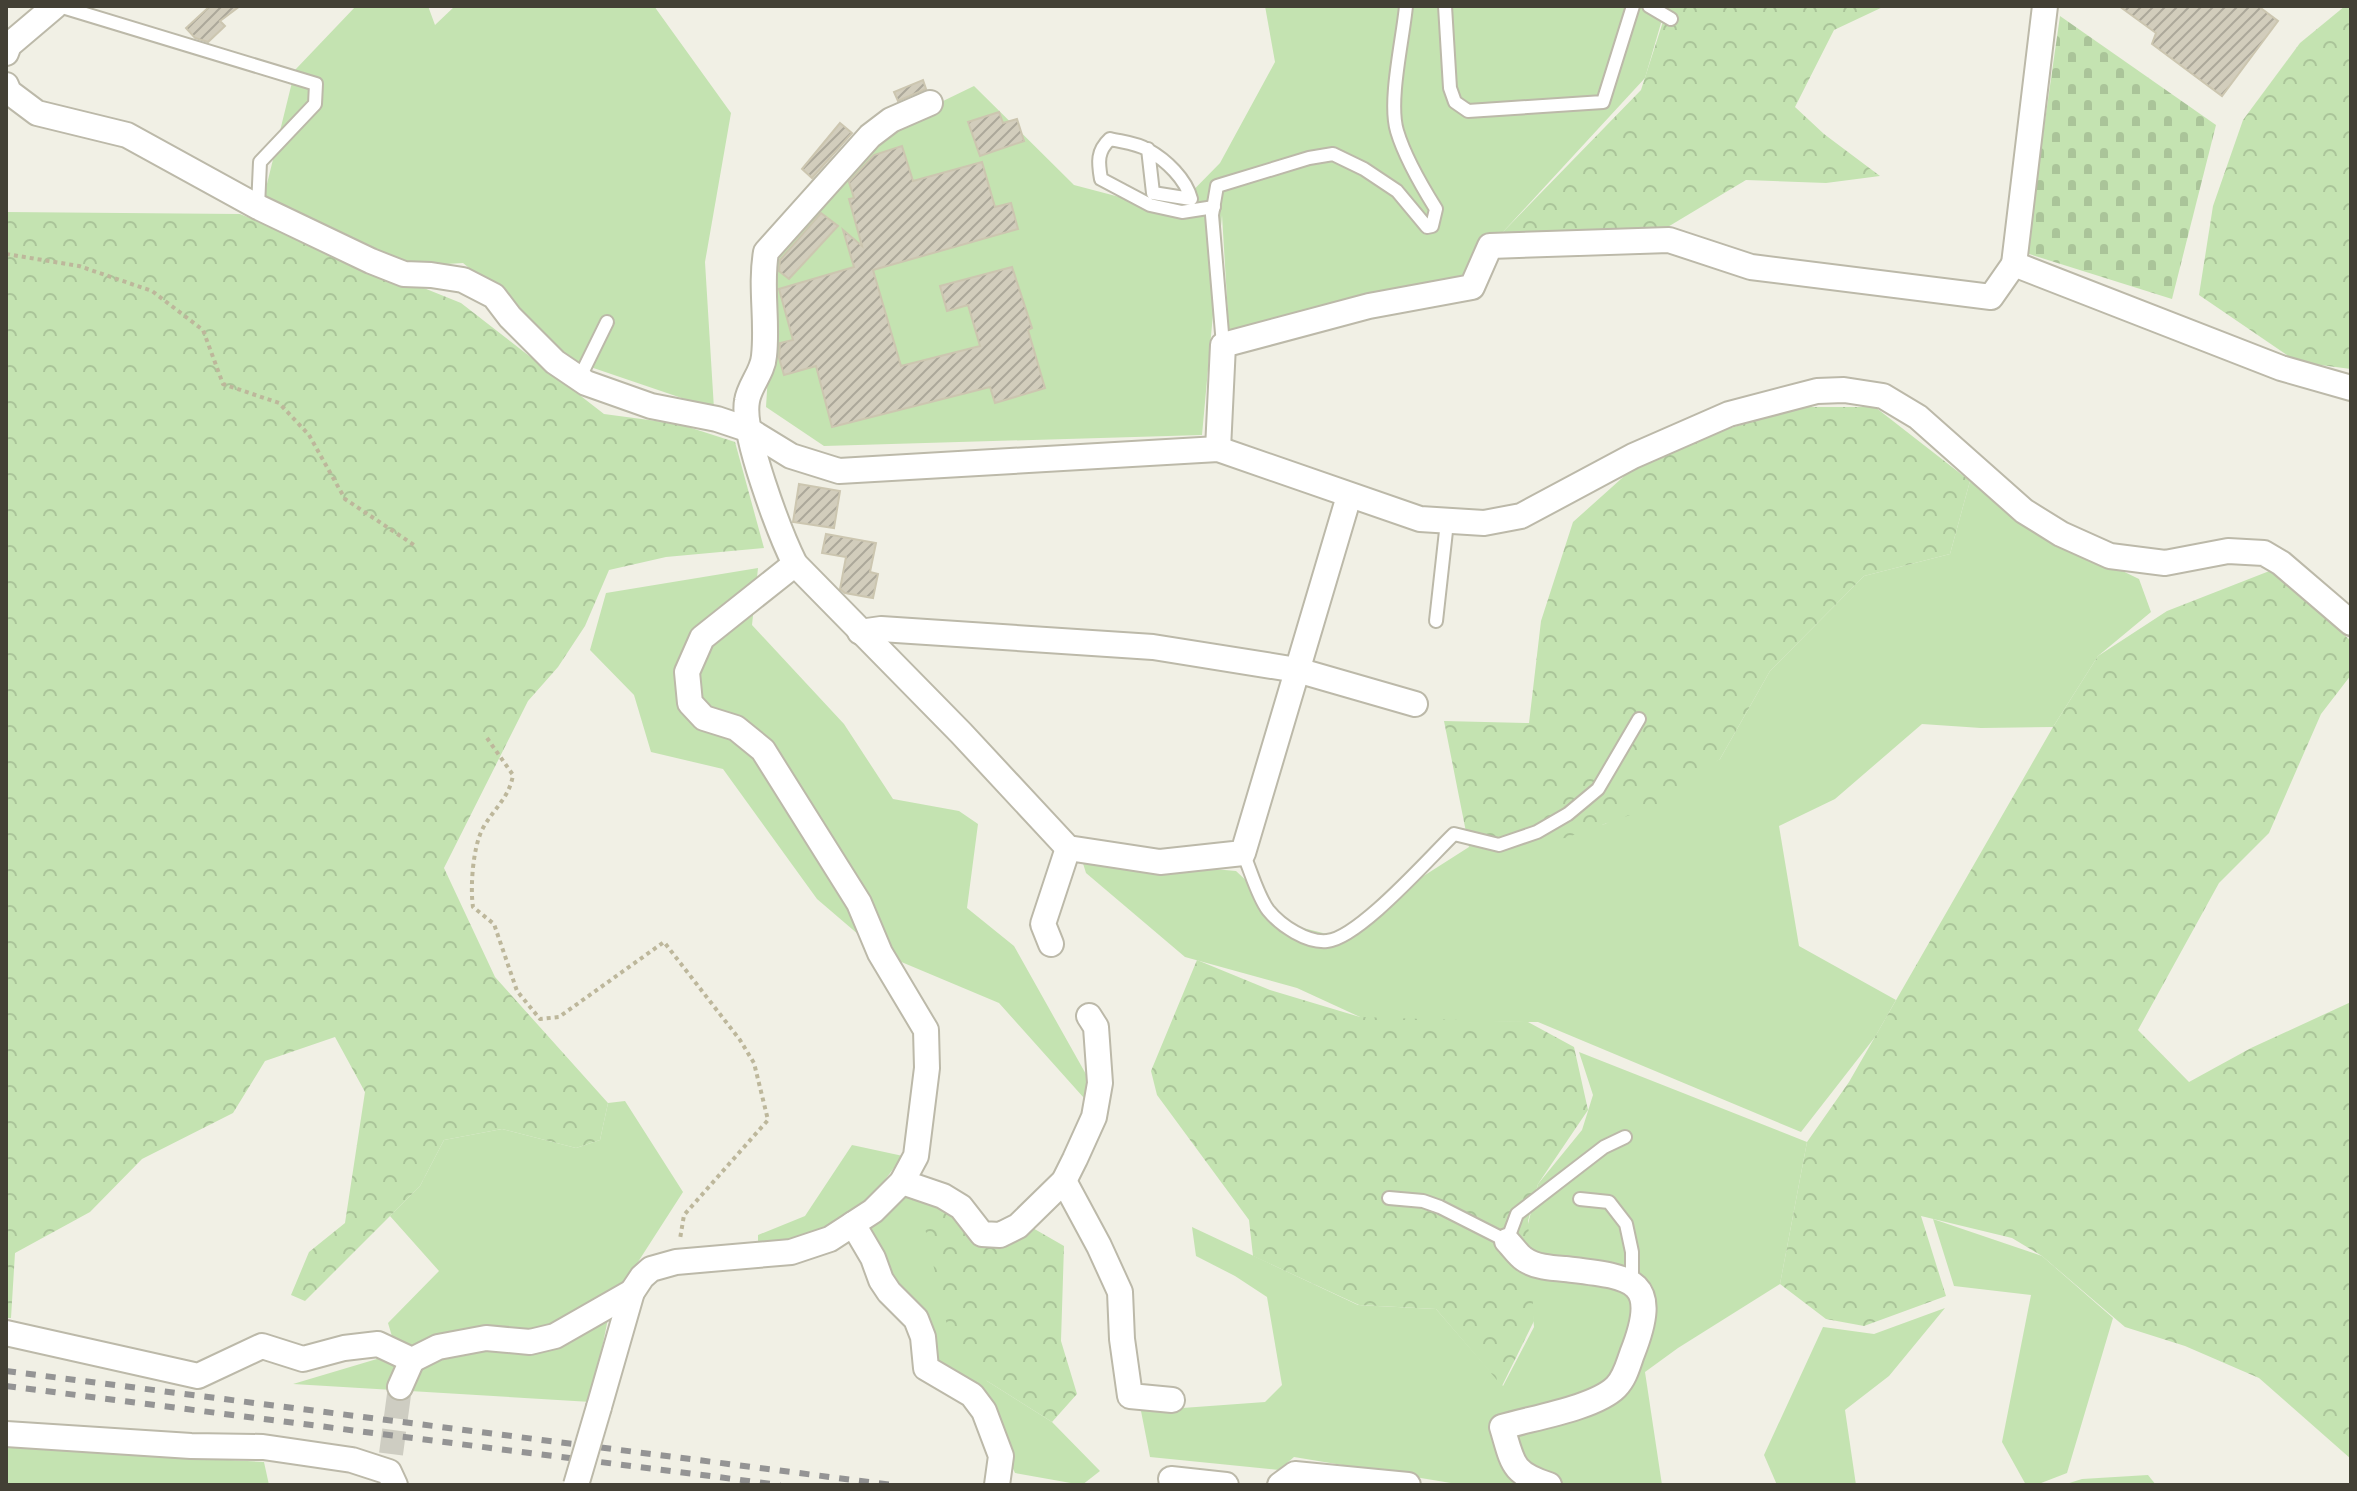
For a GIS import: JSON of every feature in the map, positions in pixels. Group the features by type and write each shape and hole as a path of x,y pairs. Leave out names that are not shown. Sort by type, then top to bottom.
{"street":[{"path":"6,53 9,45 57,6"},
{"path":"1218,449 1223,345 1369,306 1472,287 1490,246 1669,240 1751,267 1991,297 2014,264 2045,6"},
{"path":"6,85 9,92 37,113 127,135 258,207 404,274 463,280 494,296 510,317 555,362 579,379 651,406 717,419 747,429 791,456 839,471 1218,449 1420,519 1484,523 1521,516 1633,456 1729,414 1817,391 1844,390 1883,396 1918,417 2024,511 2061,534 2110,556 2165,563 2228,551 2264,553 2281,563 2351,623"},
{"path":"930,103 891,120 870,136 766,252 762,274 765,359 747,401 747,429 782,539 795,564 961,733 1068,848 1160,862 1243,853 1349,496"},
{"path":"2014,264 2281,368 2351,388"},
{"path":"400,1387 412,1360 438,1347 486,1338 530,1342 555,1336 632,1292 651,1269 676,1262 791,1252 830,1239 873,1211 902,1182 916,1156 927,1068 926,1030 880,953 859,903 763,750 736,728 704,718 690,703 687,672 702,638 795,564"},
{"path":"860,632 881,629 1153,647 1297,670 1415,704"},
{"path":"1051,944 1043,924 1068,848"},
{"path":"902,1182 943,1196 961,1207 982,1234 1000,1235 1018,1226 1064,1181 1094,1117 1100,1083 1096,1027 1089,1016"},
{"path":"1064,1181 1120,1292 1122,1339 1130,1396 1172,1400"},
{"path":"853,1224 873,1258 881,1280 916,1319 923,1337 926,1368 972,1395 984,1411 1001,1456 997,1485"},
{"path":"1507,1241 1524,1259 1544,1267 1609,1275 1632,1282 1645,1299 1643,1326 1617,1386 1600,1400 1502,1427 1513,1463 1525,1477 1549,1485"},
{"path":"576,1485 632,1292"},
{"path":"6,1333 198,1376 262,1346 303,1359 344,1348 378,1344 412,1360"},
{"path":"6,1434 191,1446 263,1447 352,1460 392,1470"},
{"path":"1280,1485 1295,1474 1408,1485"},
{"path":"1171,1479 1226,1485"}],"lane":[{"path":"57,6 316,84 315,104 260,162 258,207"},
{"path":"1223,345 1214,207 1217,186 1309,158 1333,154 1364,169 1397,191 1427,227 1432,226 1436,209 1421,185 1396,128 1395,102 1406,6"},
{"path":"1445,6 1450,88 1455,102 1468,111 1603,102 1633,6"},
{"path":"1649,6 1671,19"},
{"path":"1152,199 1191,199 1188,186 1148,149 1110,139 1101,147 1098,162 1101,179 1182,212 1214,207"},
{"path":"1148,149 1152,199"},
{"path":"579,379 607,322"},
{"path":"1436,621 1447,522"},
{"path":"1243,853 1268,910 1292,931 1315,940 1328,941 1349,934 1454,834 1499,845 1537,832 1568,814 1598,789 1639,719"},
{"path":"1389,1198 1423,1201 1440,1207 1507,1241 1517,1214 1604,1147 1625,1137"},
{"path":"1580,1199 1609,1202 1626,1224 1632,1252 1632,1282"}],"path":[{"path":"6,254 79,266 152,291 203,330 223,384 279,403 309,435 345,499 417,547"},
{"path":"487,738 513,775 511,790 481,832 471,889 473,907 494,924 517,991 540,1019 559,1017 664,942 740,1040 754,1063 768,1120 684,1215 676,1262"}],"green space":[{"path":"356,6 428,6 435,25 455,6 654,6 731,113 705,262 714,409 564,358 517,307 463,263 413,266 264,196 295,70"},
{"path":"1265,6 1666,6 1645,78 1490,246 1472,287 1229,332 1222,215 1202,435 824,446 766,407 775,260 831,193 906,119 974,86 1074,185 1150,205 1170,214 1220,163 1275,62"},
{"path":"1668,6 1885,6 1834,30 1795,107 1824,134 1880,176 1826,183 1746,180 1666,228 1499,236 1641,90"},
{"path":"2345,6 2351,6 2351,369 2297,362 2199,295 2213,206 2243,120 2300,43"},
{"path":"2060,16 2216,125 2172,299 2026,253"},
{"path":"6,212 240,214 461,303 604,414 679,424 735,442 764,548 666,557 609,570 585,626 558,667 528,701 444,868 495,977 608,1103 600,1140 576,1148 502,1129 444,1140 420,1186 305,1301 291,1295 309,1252 345,1223 365,1092 335,1037 265,1061 233,1113 142,1159 90,1212 15,1253 11,1318 6,1318"},
{"path":"1799,407 1875,407 1970,481 1950,554 1864,576 1770,671 1720,759 1661,804 1565,838 1469,847 1444,721 1529,723 1541,621 1573,522 1650,453"},
{"path":"1970,481 2042,532 2139,579 2151,612 2098,656 2053,727 1981,728 1922,724 1835,799 1779,826 1799,946 1896,1000 1875,1037 1801,1132 1538,1022 1376,1021 1360,1017 1297,988 1185,957 1086,873 1081,857 1236,871 1295,926 1331,935 1469,847 1605,824 1720,759 1770,671 1864,576 1950,554"},
{"path":"758,568 752,625 844,724 893,799 959,811 978,824 967,908 1014,946 1087,1076 1092,1107 999,1003 880,953 817,899 723,769 651,752 634,695 590,650 606,593"},
{"path":"2272,570 2351,641 2351,675 2321,714 2269,833 2219,883 2138,1030 2189,1082 2251,1048 2351,1002 2351,1459 2259,1378 2185,1346 2125,1327 2042,1256 2012,1238 1921,1216 1946,1296 1864,1326 1826,1319 1780,1284 1807,1142 1849,1082 2053,727 2098,656 2167,611"},
{"path":"1197,960 1270,990 1360,1017 1528,1022 1574,1047 1588,1110 1538,1184 1528,1221 1534,1321 1502,1386 1436,1309 1359,1305 1253,1256 1249,1220 1157,1095 1151,1071"},
{"path":"1579,1052 1807,1142 1780,1284 1645,1372 1662,1485 1463,1485 1294,1457 1279,1470 1150,1457 1141,1411 1265,1402 1282,1385 1267,1297 1196,1256 1192,1227 1358,1305 1436,1309 1503,1386 1534,1327 1526,1232 1538,1184 1582,1130 1593,1095"},
{"path":"625,1101 683,1192 611,1304 591,1402 293,1384 397,1353 388,1323 439,1271 390,1216 420,1186 444,1140 502,1129 576,1148 600,1140 608,1103"},
{"path":"852,1145 903,1156 884,1181 925,1199 987,1381 1052,1422 1100,1471 1082,1485 1015,1473 999,1443 937,1363 914,1327 859,1214 791,1245 758,1249 758,1235 805,1216"},
{"path":"925,1199 957,1210 986,1244 1031,1227 1064,1246 1061,1341 1077,1394 1052,1422 987,1381 951,1343 922,1215"},
{"path":"1933,1219 2042,1256 2113,1318 2067,1473 2036,1485 2026,1485 2002,1442 2031,1295 1954,1286"},
{"path":"1945,1308 1889,1376 1845,1410 1856,1485 1777,1485 1764,1455 1823,1327 1874,1334"},
{"path":"6,1447 264,1462 269,1485 6,1485"},
{"path":"2148,1475 2156,1485 2063,1485 2082,1479"}],"building":[{"path":"210,6 240,6 220,21 225,26 208,42 195,38 186,28"},
{"path":"2119,6 2258,6 2278,21 2222,96 2152,44 2156,33"},
{"path":"923,80 926,89 898,101 894,92"},
{"path":"999,112 1003,123 1017,119 1024,141 980,156 968,122"},
{"path":"840,123 852,133 812,178 802,169"},
{"path":"902,146 913,181 982,162 995,207 1011,203 1018,229 873,270 901,366 980,346 968,305 947,311 940,286 1012,267 1032,328 1028,330 1045,388 995,403 990,387 832,427 816,366 784,375 779,358 780,343 793,340 779,289 854,267 843,230 862,246 849,199 854,198 849,182 874,155"},
{"path":"821,213 838,226 789,279 779,271 780,260"},
{"path":"799,484 840,491 834,528 793,522"},
{"path":"826,534 876,543 870,572 878,574 873,598 845,593 840,589 846,557 822,553"}],"tunnel":[{"path":"391,1454 400,1387"}],"railway":[{"path":"6,1371 892,1485"},
{"path":"6,1386 780,1485"}]}
